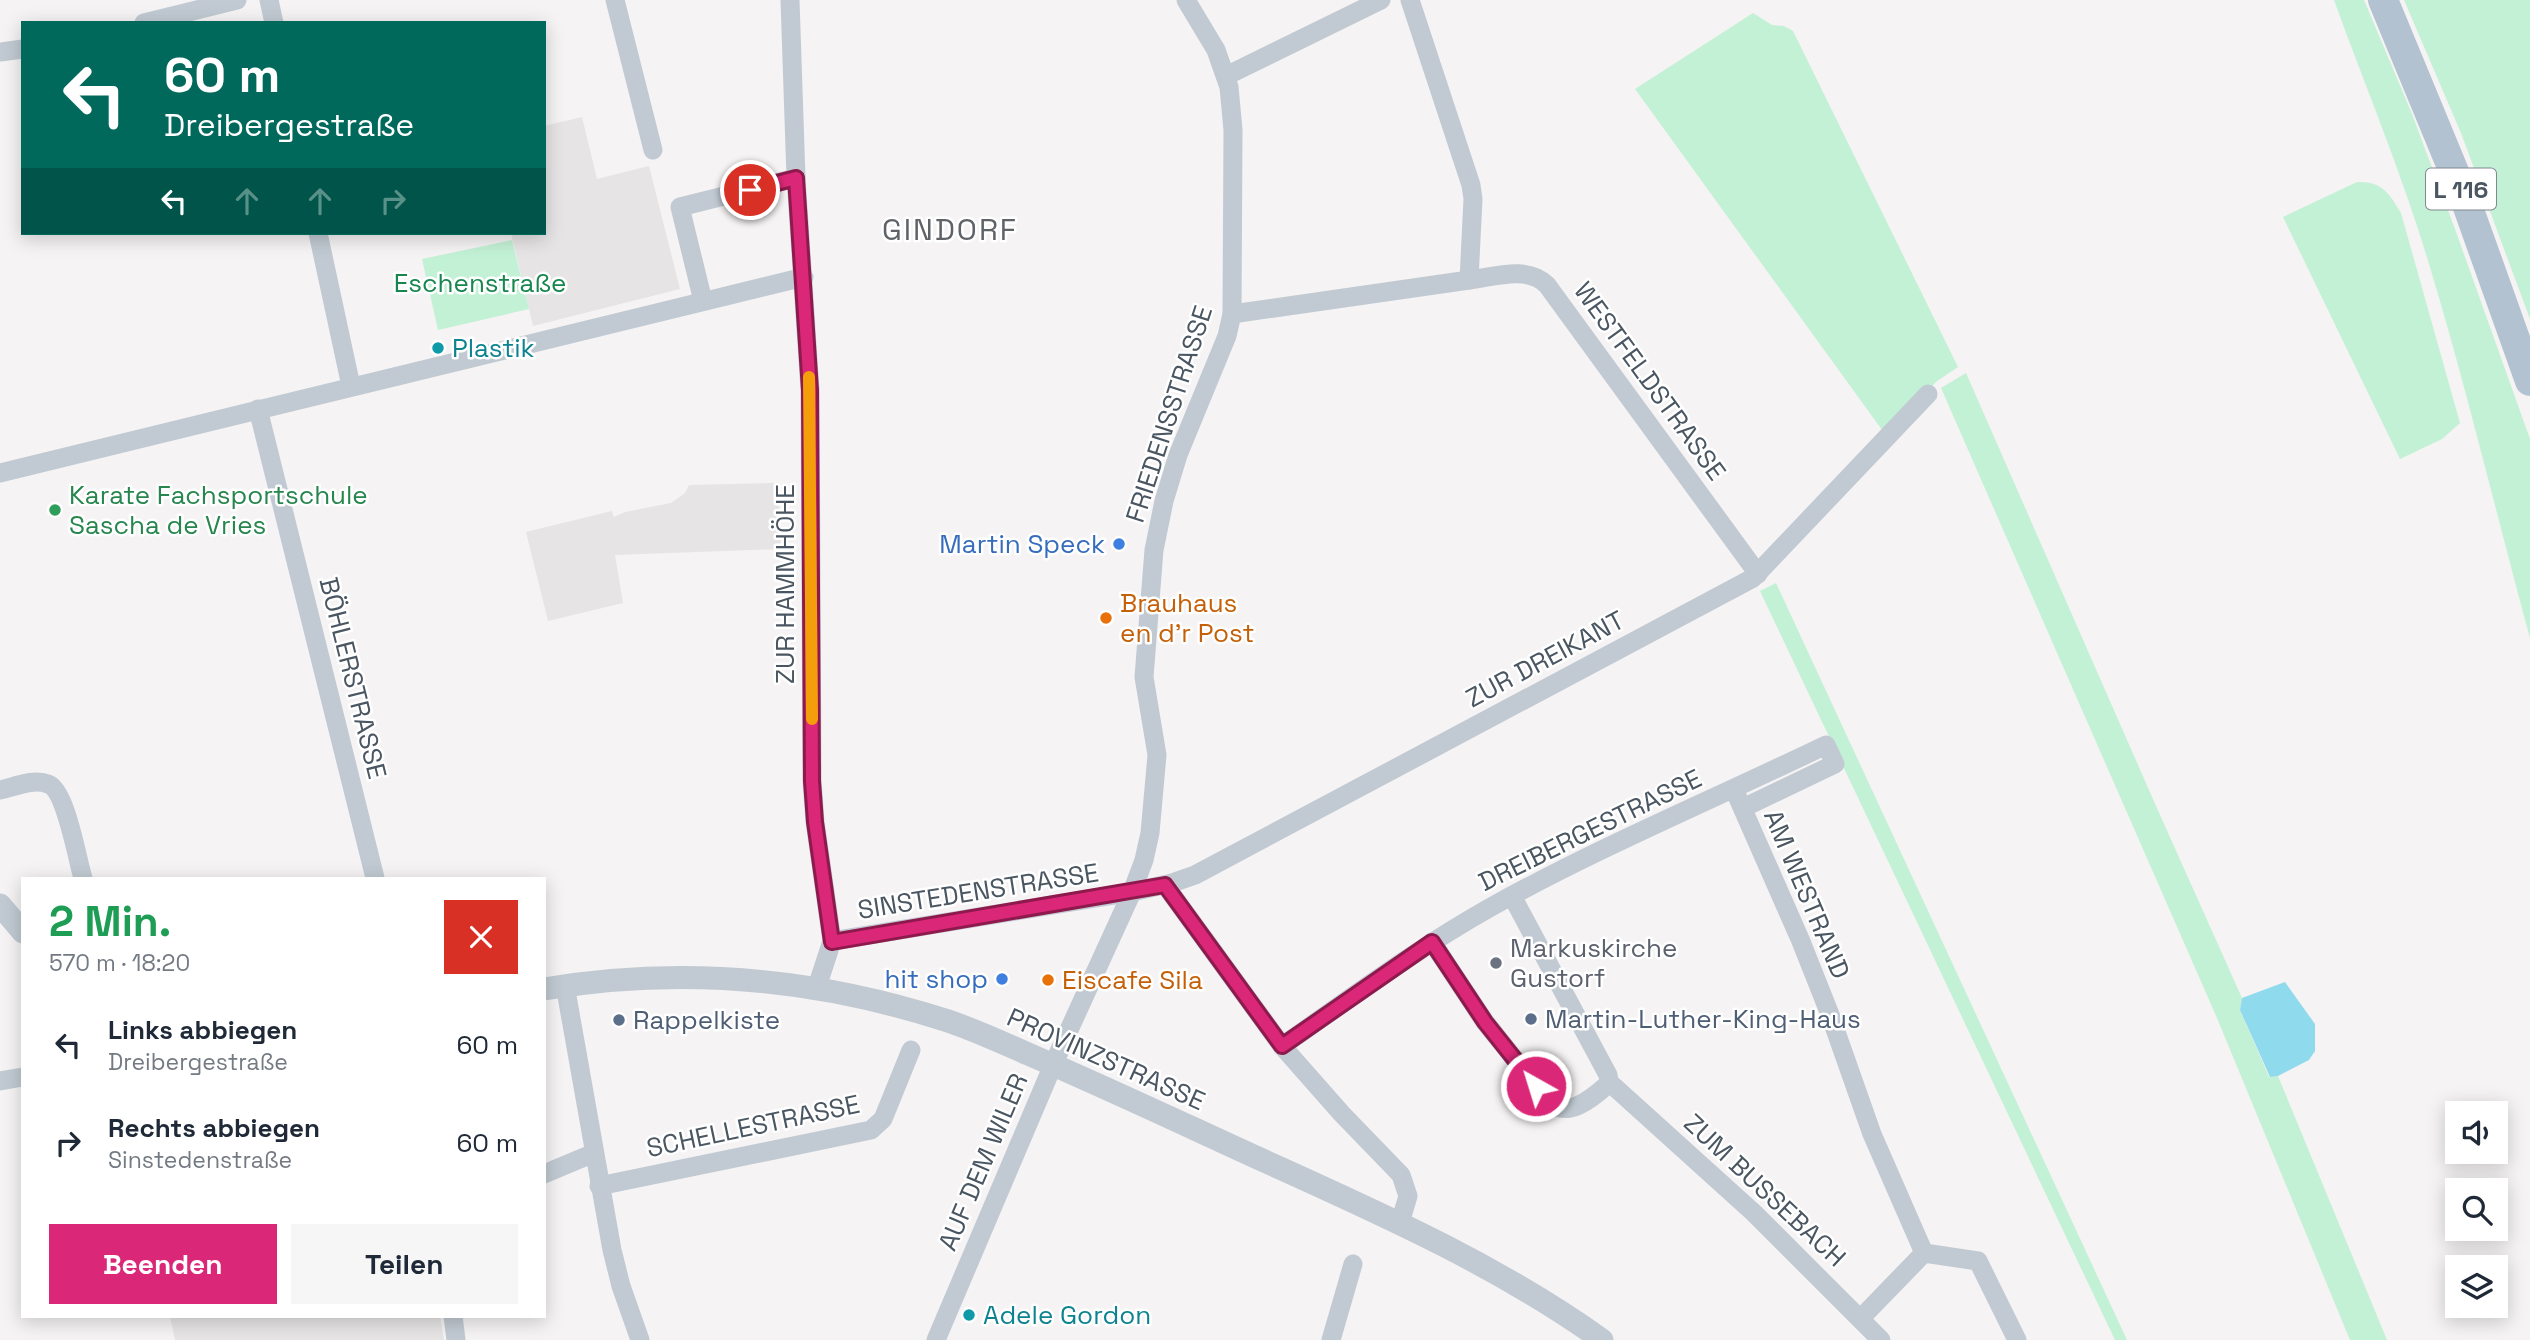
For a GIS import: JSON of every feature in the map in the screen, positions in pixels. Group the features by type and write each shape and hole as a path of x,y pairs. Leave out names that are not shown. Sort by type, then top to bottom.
{"main road":[{"name":"L 116","path":"2383,0 2464,196 2530,381"}],"street":[{"path":"152,21 237,0"},
{"path":"269,0 274,21"},
{"path":"615,0 653,149"},
{"name":"ZUR HAMMHÖHE","path":"790,0 796,178 810,390 812,781 832,942 817,987"},
{"name":"FRIEDENSSTRASSE","path":"1132,892 1144,860 1150,833 1157,754 1144,677 1149,592 1156,537 1178,455 1227,336 1232,314 1233,130 1226,76 1216,50 1186,0"},
{"path":"1226,76 1381,0"},
{"path":"1410,0 1471,185 1473,200 1469,280"},
{"path":"0,52 21,49"},
{"path":"703,301 680,208 796,178"},
{"path":"318,235 351,386"},
{"name":"WESTFELDSTRASSE","path":"1232,314 1469,280 1526,274 1538,278 1547,285 1758,575"},
{"path":"0,473 804,276"},
{"name":"ZUR DREIKANT","path":"1132,892 1165,885 1208,869 1758,575 1928,394"},
{"name":"BÖHLERSTRASSE","path":"258,409 375,877"},
{"name":"DREIBERGESTRASSE","path":"1282,1046 1432,942 1512,896 1826,745 1835,764 1742,808"},
{"path":"0,790 45,782 55,788 62,800 82,877"},
{"name":"AM WESTRAND","path":"1734,789 1800,939 1868,1124 1924,1253"},
{"path":"1165,885 1282,1046 1403,1179 1408,1199 1400,1223"},
{"name":"SINSTEDENSTRASSE","path":"832,942 1132,892"},
{"name":"AUF DEM WILER","path":"936,1340 1053,1065 1132,892"},
{"path":"1432,942 1485,1022 1553,1105 1565,1109 1575,1107 1601,1091 1609,1082 1604,1066 1512,896"},
{"path":"0,905 21,930"},
{"name":"PROVINZSTRASSE","path":"554,987 625,978 684,976 747,979 817,987 880,1000 946,1020 1053,1065 1400,1223 1509,1280 1602,1340"},
{"path":"554,987 594,1153 621,1286 640,1340"},
{"name":"SCHELLESTRASSE","path":"599,1186 871,1130 883,1119 911,1050"},
{"path":"0,1081 21,1077"},
{"name":"ZUM BUSSEBACH","path":"1609,1082 1754,1213 1881,1340"},
{"path":"546,1173 594,1153"},
{"path":"1861,1318 1924,1253 1978,1261 2017,1340"},
{"path":"1331,1340 1353,1264"},
{"path":"453,1318 456,1340"}],"shaded area":[{"path":"582,117 597,179 649,166 680,289 533,326 511,235 546,235 546,126"},
{"path":"778,483 781,549 615,555 623,603 548,621 526,532 612,511 614,517 625,512 671,503 685,493 689,485"},
{"path":"170,1318 440,1318 444,1340 175,1340"}],"green space":[{"path":"2334,0 2364,0 2412,114 2530,439 2530,638 2458,364 2421,239"},
{"path":"2404,0 2530,0 2530,319 2461,133"},
{"path":"1753,13 1772,25 1784,26 1793,31 1958,367 1937,381 1885,434 1635,89"},
{"path":"2357,182 2379,186 2401,213 2460,423 2442,439 2400,459 2283,217"},
{"name":"Eschenstraße","path":"512,240 529,309 438,330 422,259"},
{"path":"1966,373 2242,998 2240,1010 2269,1077 2278,1076 2387,1340 2350,1340 2217,1018 1941,388"},
{"path":"1776,583 2127,1340 2115,1340 1760,591"}],"water":[{"path":"2285,982 2315,1024 2315,1051 2309,1060 2278,1076 2270,1077 2240,1010 2242,998"}],"slow traffic":[{"path":"809,377 812,719"}],"place":[{"name":"Plastik","path":"438,348"},
{"name":"Karate Fachsportschule Sascha de Vries","path":"55,510"},
{"name":"Martin Speck","path":"1119,544"},
{"name":"Brauhaus en d'r Post","path":"1106,618"},
{"name":"Markuskirche Gustorf","path":"1496,963"},
{"name":"hit shop","path":"1002,979"},
{"name":"Eiscafe Sila","path":"1048,980"},
{"name":"Martin-Luther-King-Haus","path":"1531,1019"},
{"name":"Rappelkiste","path":"619,1020"},
{"name":"Adele Gordon","path":"969,1315"}],"district":[{"name":"GINDORF","path":"950,229"}],"route":[{"path":"750,190 796,178 810,390 812,781 832,942 1165,885 1282,1046 1432,942 1485,1022 1536,1086"}]}
